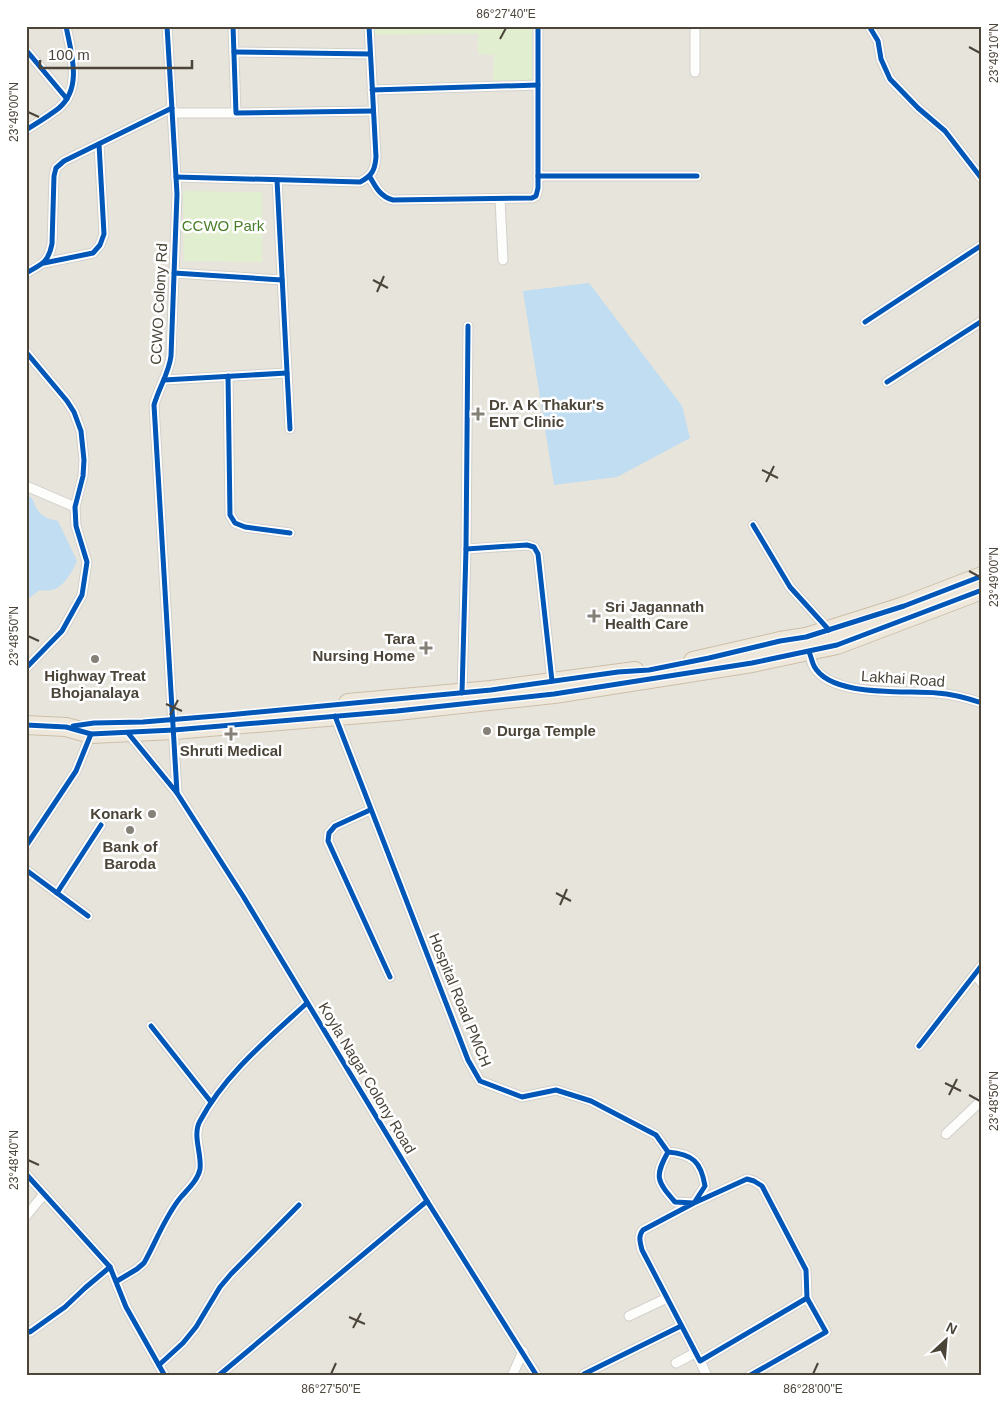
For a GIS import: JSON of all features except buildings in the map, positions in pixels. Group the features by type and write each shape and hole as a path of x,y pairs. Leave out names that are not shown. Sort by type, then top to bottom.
{"highway":[{"path":"26,725 66,727 94,723 173,725 334,716 492,696 604,687 752,663 808,644 828,630 904,606 982,576"},
{"path":"66,727 91,734 128,733 173,725 462,693 492,696 552,681 649,670 780,641 837,645 982,590"}],"street":[{"path":"26,130 59,108 72,90 74,80 66,26"},
{"name":"CCWO Colony Rd","path":"167,26 176,177 172,356 170,368 154,404 173,725"},
{"path":"233,26 236,113"},
{"path":"176,177 360,182 370,177 375,168 376,157 369,26"},
{"path":"370,177 379,192 387,198 394,200 532,198 538,192 538,26"},
{"path":"695,26 695,72"},
{"path":"869,26 878,41 881,59 890,79 918,108 945,130 982,180"},
{"path":"26,50 67,98"},
{"path":"234,52 370,54"},
{"path":"372,90 538,85"},
{"path":"44,263 50,254 52,244 54,176 56,168 64,161 99,144 172,111 236,113 373,111"},
{"path":"26,273 44,263 93,253 100,245 104,234 99,144"},
{"path":"538,176 697,176"},
{"path":"277,180 290,429"},
{"path":"500,199 503,260"},
{"path":"865,322 982,245"},
{"path":"174,273 282,280"},
{"path":"887,382 982,320"},
{"path":"462,693 466,549 468,326"},
{"path":"26,352 67,401 74,412 81,431 84,460 83,476 75,507 76,526 87,562 82,595 62,630 26,668"},
{"path":"164,380 287,373"},
{"path":"228,376 230,516 235,523 245,527 290,533"},
{"path":"26,486 75,507"},
{"path":"753,525 790,587 828,630"},
{"path":"466,549 527,545 534,547 538,554 552,681"},
{"name":"Lakhai Road","path":"808,644 814,667 836,683 878,692 937,693 960,696 982,703"},
{"name":"Hospital Road PMCH","path":"334,716 468,1060 480,1081 522,1097 556,1090 591,1101 656,1135 668,1152"},
{"path":"173,725 177,793"},
{"name":"Koyla Nagar Colony Road","path":"128,733 177,793 244,896 427,1202 523,1351 537,1376"},
{"path":"26,846 76,771 91,734"},
{"path":"370,810 334,826 329,833 328,841 390,977"},
{"path":"57,893 101,825"},
{"path":"26,870 88,916"},
{"path":"919,1046 982,965"},
{"path":"975,974 982,983"},
{"path":"117,1280 144,1264 179,1199 195,1181 200,1169 196,1130 198,1122 211,1102 244,1062 307,1004"},
{"path":"151,1026 211,1102"},
{"path":"946,1134 982,1100"},
{"path":"668,1152 690,1156 702,1171 705,1186 694,1203 675,1202 660,1185 659,1168 668,1152"},
{"path":"26,1174 110,1268 117,1280 126,1308 165,1376"},
{"path":"707,1376 642,1250 640,1234 643,1230 694,1203 747,1180 754,1181 762,1186 806,1270 807,1298 826,1332 750,1376"},
{"path":"26,1216 44,1194"},
{"path":"218,1376 427,1202"},
{"path":"159,1365 184,1343 220,1287 299,1205"},
{"path":"26,1330 30,1332 65,1307 110,1268"},
{"path":"629,1316 667,1298"},
{"path":"676,1363 698,1357 807,1298"},
{"path":"584,1374 681,1326"},
{"path":"512,1376 523,1351"}],"shaded area":[{"path":"26,26 982,26 982,1376 26,1376"}],"green space":[{"path":"375,26 533,26 535,81 493,83 494,55 478,54 478,34 375,35"},
{"name":"CCWO Park","path":"183,191 262,192 262,262 184,261"}],"water":[{"path":"589,283 682,406 690,438 617,477 554,485 523,291"},
{"path":"26,495 32,498 41,514 58,521 77,561 67,579 58,587 47,591 40,590 26,600"}],"cycle path":[{"path":"26,130 59,108 71,90 73,69 66,26"},
{"path":"167,26 177,194 171,356 154,405 177,793"},
{"path":"233,26 236,113 373,111"},
{"path":"176,177 360,182 370,175 374,169 376,157 369,26"},
{"path":"370,177 382,194 393,200 532,198 536,196 538,188 538,26"},
{"path":"869,26 878,41 881,59 890,79 918,108 945,131 982,179"},
{"path":"26,50 67,99"},
{"path":"234,52 370,54"},
{"path":"372,90 538,85"},
{"path":"26,273 44,262 52,244 54,176 56,168 64,161 172,108"},
{"path":"44,263 93,253 100,245 104,234 99,144"},
{"path":"538,176 697,176"},
{"path":"277,180 290,429"},
{"path":"865,322 982,245"},
{"path":"174,273 282,280"},
{"path":"887,382 982,321"},
{"path":"462,693 466,549 468,326"},
{"path":"26,352 67,401 74,412 81,431 84,460 83,476 75,507 76,526 87,562 82,595 62,631 26,668"},
{"path":"164,380 287,373"},
{"path":"228,376 230,515 235,523 245,527 290,533"},
{"path":"753,525 790,587 829,630"},
{"path":"466,549 527,545 534,547 538,554 552,681"},
{"path":"73,726 94,723 143,722 228,715 491,690 618,672 649,670 806,637 904,606 982,576"},
{"path":"26,725 66,727 91,734 174,730 397,711 554,694 752,663 837,645 982,590"},
{"path":"809,652 814,666 823,676 852,688 889,692 949,694 982,703"},
{"path":"335,716 468,1060 480,1081 522,1097 556,1090 591,1101 656,1135 668,1152 659,1173 661,1184 675,1202 694,1203 747,1179 762,1186 806,1270 807,1298 700,1361 642,1250 640,1242 640,1235 643,1230 694,1203 705,1186 698,1165 690,1157 668,1152"},
{"path":"128,733 177,793 243,896 427,1201 537,1376"},
{"path":"26,846 76,771 91,734"},
{"path":"370,810 335,826 329,833 328,841 390,977"},
{"path":"57,893 101,825"},
{"path":"26,870 88,916"},
{"path":"919,1046 982,965"},
{"path":"117,1281 144,1263 170,1212 197,1177 200,1169 197,1138 198,1126 210,1104 248,1058 307,1003"},
{"path":"151,1026 211,1102"},
{"path":"26,1174 110,1267 126,1307 165,1376"},
{"path":"218,1376 427,1201"},
{"path":"159,1365 183,1343 196,1327 220,1287 231,1274 299,1205"},
{"path":"26,1330 30,1332 65,1307 110,1267"},
{"path":"749,1376 826,1332 807,1298"},
{"path":"584,1374 681,1326"}],"place":[{"name":"Dr. A K Thakur's ENT Clinic","path":"478,414"},
{"name":"Sri Jagannath Health Care","path":"594,616"},
{"name":"Tara Nursing Home","path":"426,648"},
{"name":"Highway Treat Bhojanalaya","path":"95,659"},
{"name":"Durga Temple","path":"487,731"},
{"name":"Shruti Medical","path":"231,734"},
{"name":"Konark","path":"152,814"},
{"name":"Bank of Baroda","path":"130,830"}]}
